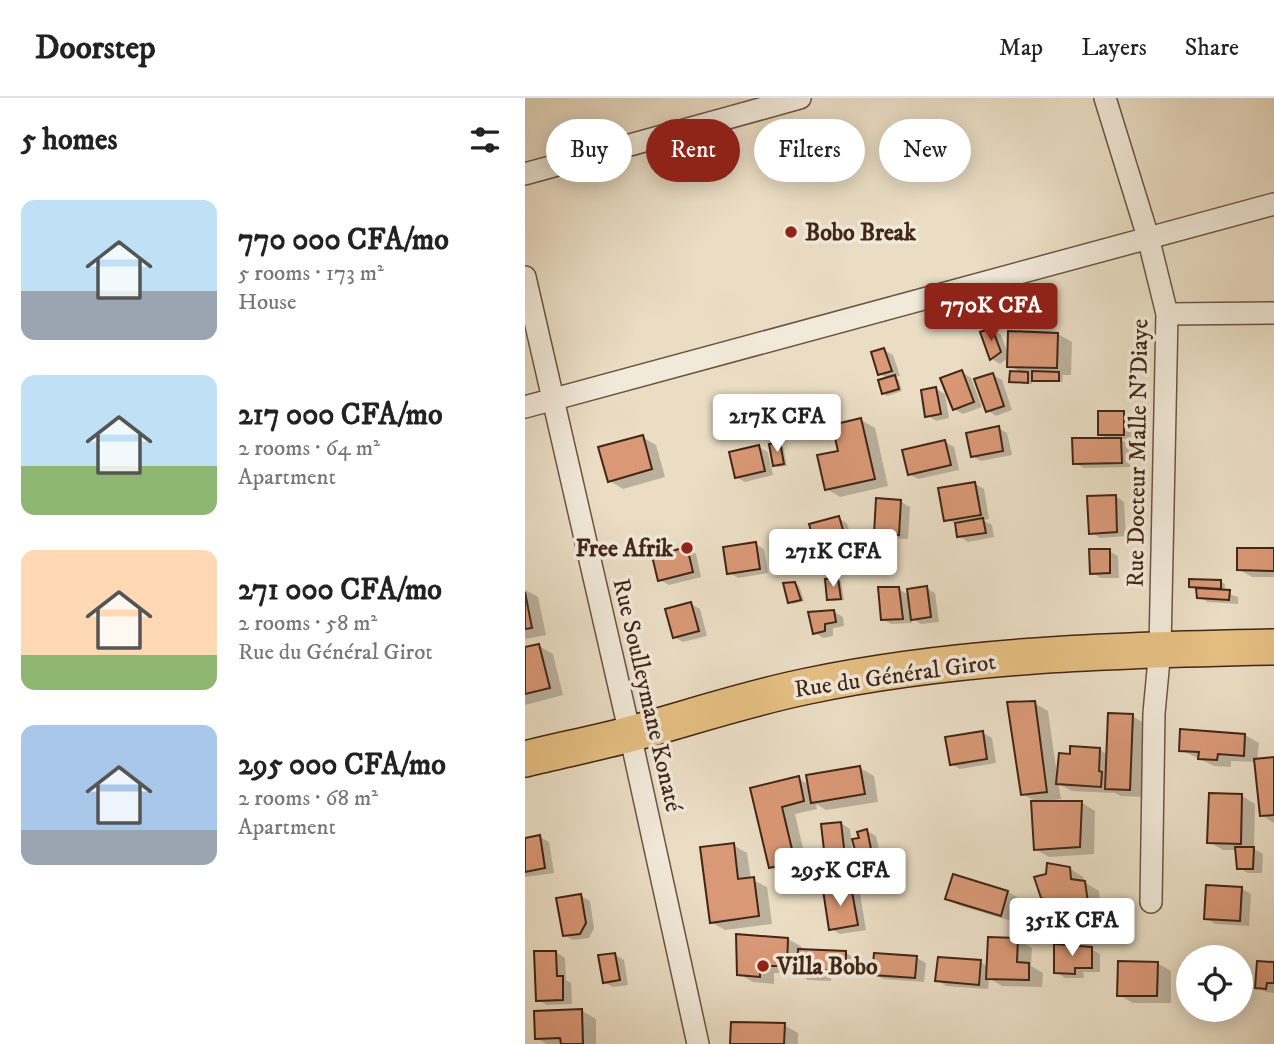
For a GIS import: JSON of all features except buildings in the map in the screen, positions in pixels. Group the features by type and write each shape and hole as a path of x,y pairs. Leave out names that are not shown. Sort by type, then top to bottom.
{"highway":[{"name":"Rue du Général Girot","path":"525,759 808,686 878,674 963,662 1160,649 1274,647"}],"street":[{"path":"525,174 800,98"},
{"name":"Rue Docteur Malle N'Diaye","path":"1105,98 1148,237 1167,314 1160,649 1154,713 1151,902"},
{"path":"525,407 1274,204"},
{"name":"Rue Soulleymane Konaté","path":"525,277 698,1044"},
{"path":"1167,314 1274,313"}],"place":[{"name":"Bobo Break","path":"791,232"},
{"name":"Free Afrik","path":"687,548"},
{"name":"Villa Bobo","path":"763,966"}]}
